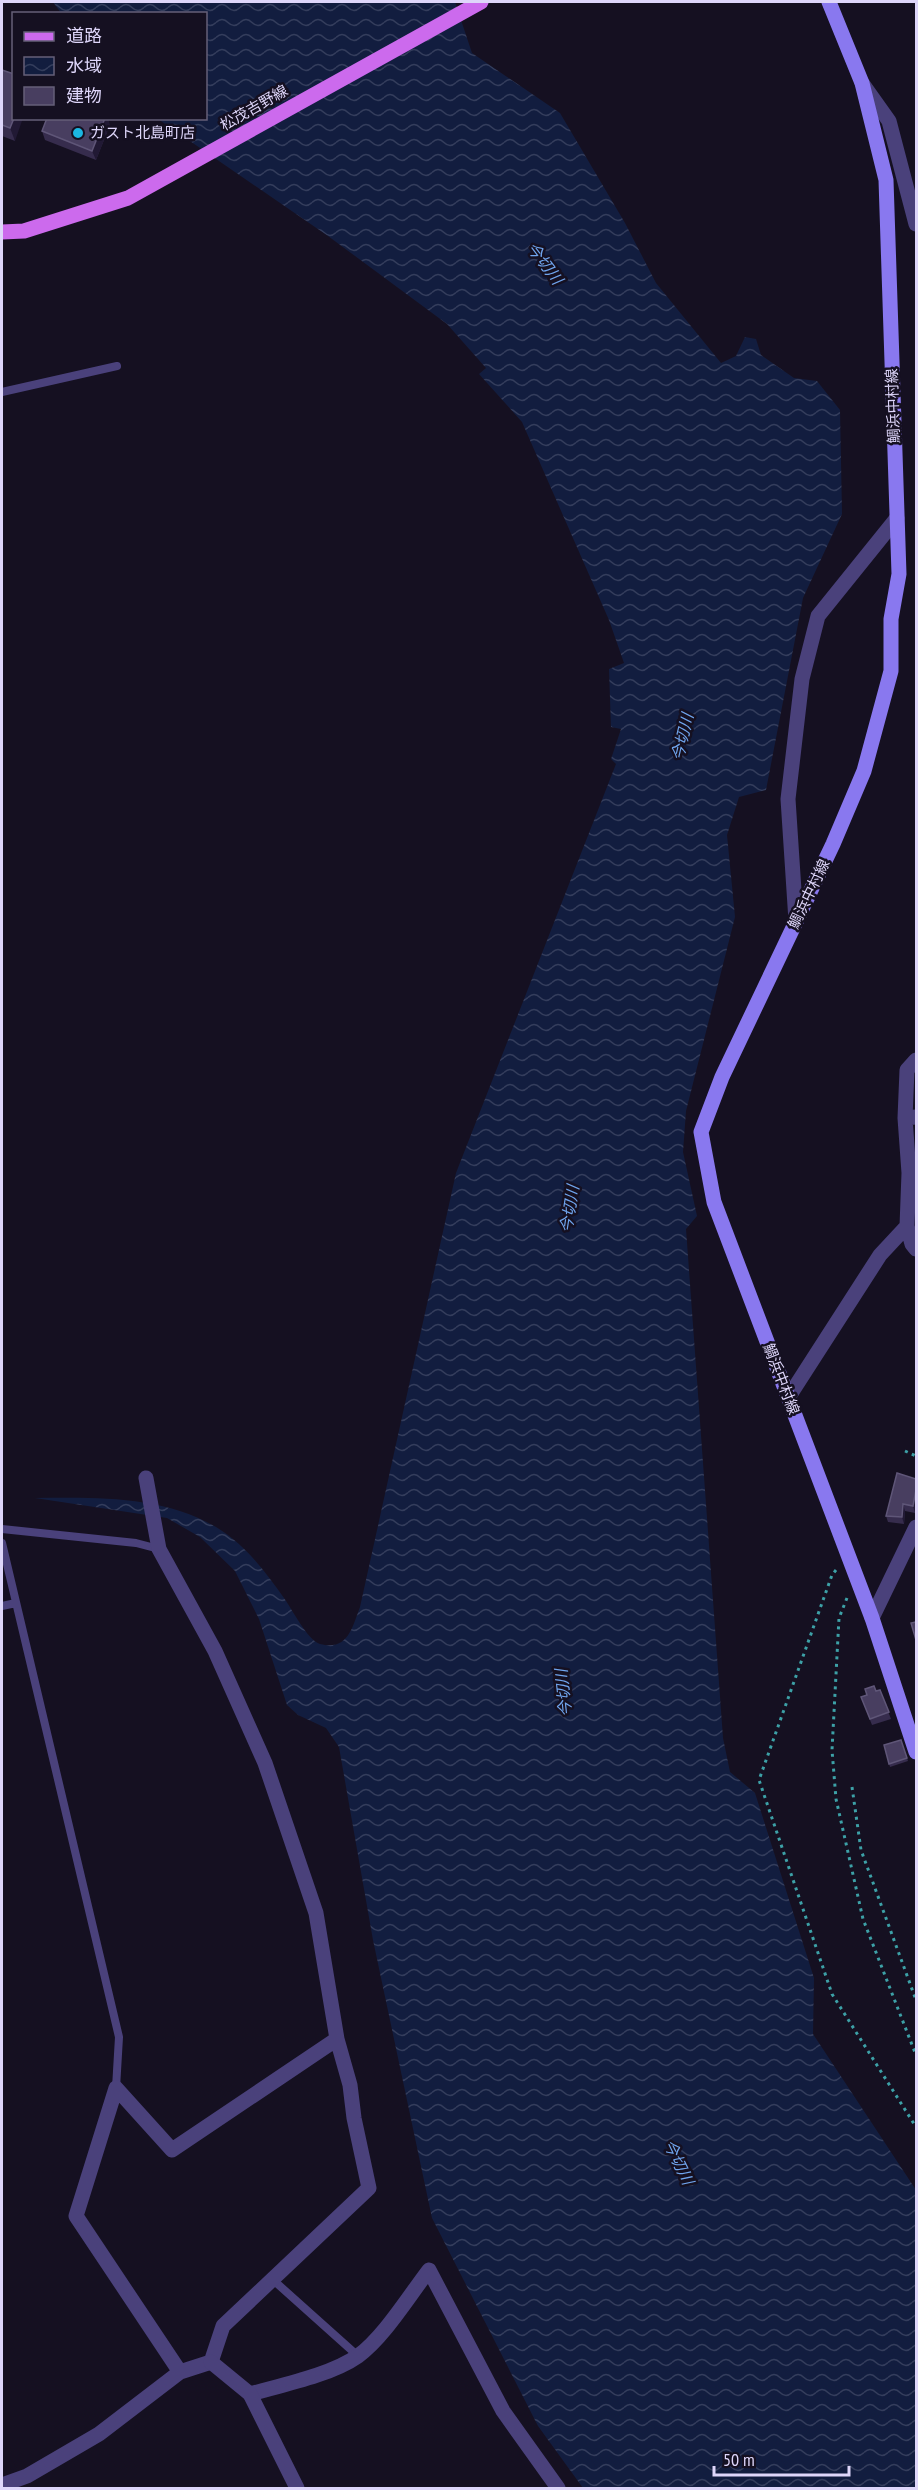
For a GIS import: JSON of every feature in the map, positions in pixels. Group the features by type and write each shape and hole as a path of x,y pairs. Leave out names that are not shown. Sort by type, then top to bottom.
{"main road":[{"name":"松茂吉野線","path":"2,232 24,231 128,198 481,2"},
{"name":"鯛浜中村線","path":"829,2 862,83 886,180 899,574 891,619 891,671 864,771 833,844 722,1077 701,1132 714,1202 872,1618 916,1752"}],"street":[{"path":"862,83 889,120 916,224"},
{"path":"796,921 788,799 802,679 815,627 818,616 897,518"},
{"path":"916,1060 906,1070 911,1117 907,1226 912,1244 916,1249"},
{"path":"788,1398 880,1255 907,1226"},
{"path":"146,1478 159,1549 216,1651 265,1762 316,1913 337,2039 350,2085 354,2118 369,2188 223,2326 211,2362"},
{"path":"872,1618 916,1527"},
{"path":"116,2088 172,2150 337,2039"},
{"path":"116,2088 76,2216 180,2372"},
{"path":"250,2394 309,2378 358,2356 382,2331 429,2271 503,2411 558,2488"},
{"path":"2,2485 27,2476 99,2434 180,2372 211,2362"},
{"path":"211,2362 250,2394 297,2488"}],"lane":[{"path":"2,392 117,366"},
{"path":"2,1529 136,1543 159,1549"},
{"path":"2,1543 119,2037 116,2088"},
{"path":"2,1606 16,1603"},
{"path":"272,2279 358,2356"}],"path":[{"path":"905,1451 916,1456"},
{"path":"847,1557 832,1575 759,1780 832,1994 916,2127"},
{"path":"856,1578 839,1618 832,1750 836,1799 863,1919 916,2055"},
{"path":"852,1787 861,1850 916,2000"}],"water":[{"name":"今切川","path":"53,2 455,2 472,53 560,113 625,223 656,283 721,363 736,356 745,337 756,339 761,355 794,378 817,381 840,410 842,514 803,598 766,790 739,797 727,835 735,917 686,1111 683,1152 697,1216 686,1229 723,1738 730,1772 755,1793 814,1978 813,2034 916,2190 916,2488 583,2488 538,2426 432,2218 373,1940 339,1747 326,1728 298,1715 287,1705 259,1619 235,1571 200,1537 167,1518 35,1498 112,1499 164,1506 189,1514 212,1525 247,1552 273,1582 305,1631 315,1642 337,1644 348,1636 360,1607 456,1173 616,764 611,759 621,729 611,727 609,669 624,663 609,620 522,422 479,374 486,368 447,324 328,236 159,120 207,120 207,12 60,12"}],"building":[{"path":"2,70 12,73 13,120 10,128 2,125"},
{"name":"ガスト北島町店","path":"46,120 104,120 92,151 42,131"},
{"path":"897,1473 916,1479 913,1506 903,1504 902,1517 886,1516"},
{"path":"916,1622 916,1640 911,1623"},
{"path":"874,1686 876,1691 880,1690 889,1712 870,1719 861,1697 867,1695 865,1689"},
{"path":"901,1740 907,1758 889,1764 884,1745"}],"place":[{"name":"ガスト北島町店","path":"78,133"}]}
